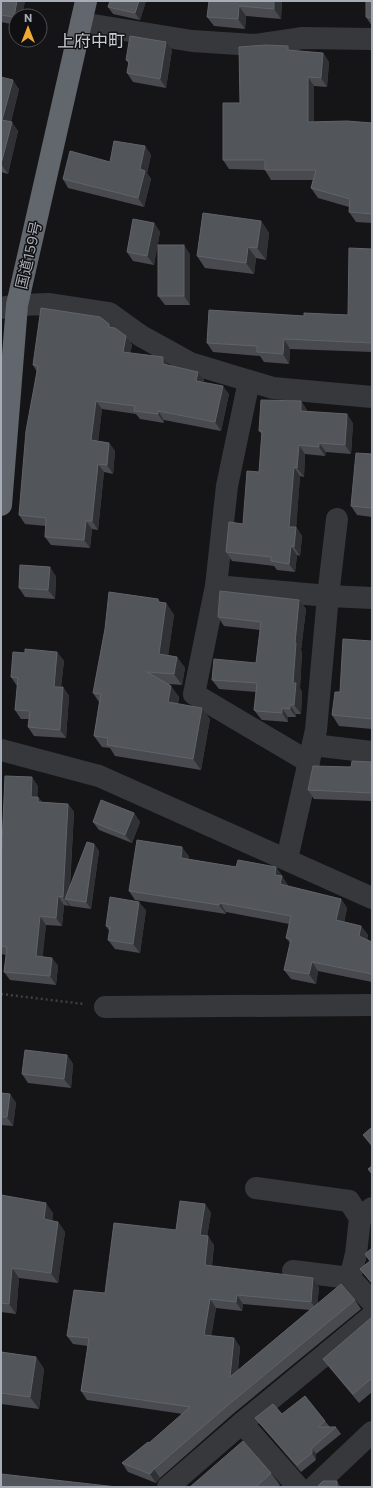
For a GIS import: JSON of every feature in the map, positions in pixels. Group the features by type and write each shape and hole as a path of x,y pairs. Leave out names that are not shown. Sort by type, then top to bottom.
{"highway":[{"name":"国道159号","path":"1,505 9,306 84,11"}],"street":[{"path":"84,11 192,41 254,45 303,38 372,39"},
{"path":"9,306 50,304 109,313 141,336 190,363 274,388 372,397"},
{"path":"249,381 227,486 216,586 194,694 311,753 372,752"},
{"path":"287,860 316,730 328,596 337,519"},
{"path":"216,586 328,596 372,598"},
{"path":"1,750 99,776 372,898"},
{"path":"105,1007 372,1005"},
{"path":"256,1188 349,1201 366,1213 350,1278"},
{"path":"293,1271 350,1278 372,1302"},
{"path":"168,1487 242,1423 372,1316"},
{"path":"242,1423 298,1487"},
{"path":"314,1487 372,1432"}],"path":[{"path":"1,994 105,1007"}],"building":[{"path":"1,1 17,1 16,8 8,8 8,16 1,15"},
{"path":"110,1 139,1 135,13 108,7"},
{"path":"209,1 274,1 274,9 239,6 238,19 207,17"},
{"path":"366,1 372,1 372,18 366,17"},
{"path":"130,36 166,42 160,79 127,73 129,61 126,60"},
{"path":"266,45 288,46 288,50 323,53 321,78 308,77 308,122 347,121 372,123 372,214 349,212 350,199 311,188 316,170 265,170 265,160 223,160 223,103 240,103 239,47"},
{"path":"1,77 13,80 2,120 12,122 1,164"},
{"path":"114,141 145,146 140,169 145,171 138,198 63,179 70,151 110,162"},
{"path":"203,213 261,221 257,248 248,247 246,263 197,256"},
{"path":"133,219 154,223 147,256 127,252"},
{"path":"158,245 184,245 184,296 158,296"},
{"path":"349,248 372,249 372,343 284,339 283,354 257,352 257,346 207,343 209,310 304,316 304,313 348,315"},
{"path":"41,308 100,317 109,324 108,327 115,328 126,336 123,352 163,357 163,364 198,372 196,381 223,386 215,422 158,411 158,414 134,411 135,406 96,401 91,440 109,443 107,465 98,464 92,521 86,521 84,540 45,537 46,518 19,515 26,431 38,366 33,365"},
{"path":"261,400 301,401 301,411 347,414 345,445 319,443 319,447 299,445 297,468 294,467 289,527 296,527 294,547 291,546 289,564 271,561 271,557 226,552 229,522 243,524 247,471 259,472 262,431 259,431"},
{"path":"356,453 372,454 372,508 351,506"},
{"path":"20,565 50,567 48,590 19,588"},
{"path":"220,591 299,600 293,683 296,683 294,705 290,705 290,709 282,708 282,713 256,711 254,710 257,683 212,680 214,659 256,663 261,622 218,617"},
{"path":"109,592 158,599 158,602 166,603 159,654 177,657 174,674 147,672 171,686 168,702 202,708 193,759 107,745 108,738 94,736 101,694 93,693 105,629"},
{"path":"343,639 372,641 372,719 332,715 335,692 340,692"},
{"path":"25,649 57,652 54,687 63,687 60,730 28,727 30,711 15,710 18,678 11,677 13,652 25,653"},
{"path":"352,761 371,762 372,793 308,790 313,766 351,767"},
{"path":"5,776 32,777 31,797 38,797 38,802 68,804 63,897 58,896 56,918 40,916 36,956 52,958 50,976 4,972 7,947 1,946 1,866"},
{"path":"101,800 134,813 125,835 93,822"},
{"path":"137,840 182,847 181,858 236,867 238,860 276,867 275,875 282,876 280,884 341,899 336,920 361,926 359,936 372,942 372,974 312,962 309,974 284,970 291,939 286,938 291,916 220,903 219,905 129,891"},
{"path":"87,842 94,844 86,902 65,899"},
{"path":"110,897 139,902 133,944 108,940 110,927 106,926"},
{"path":"25,1050 67,1055 64,1079 22,1074"},
{"path":"1,1093 10,1094 7,1117 1,1117"},
{"path":"372,1127 372,1145 363,1135"},
{"path":"372,1166 372,1174 368,1169"},
{"path":"1,1195 46,1203 44,1219 58,1222 51,1273 12,1268 9,1304 1,1303"},
{"path":"180,1201 205,1204 200,1235 208,1236 205,1265 313,1278 311,1302 237,1295 236,1302 210,1299 204,1335 234,1338 230,1377 341,1284 355,1300 228,1405 150,1474 122,1463 148,1442 149,1443 190,1407 81,1391 89,1338 67,1336 74,1290 105,1293 114,1223 176,1230"},
{"path":"372,1248 372,1283 360,1269 370,1261 365,1254"},
{"path":"372,1317 372,1378 353,1394 323,1359"},
{"path":"1,1352 36,1357 30,1397 1,1393"},
{"path":"305,1396 325,1421 318,1427 336,1427 312,1448 312,1453 297,1465 255,1418 273,1404 282,1414"},
{"path":"243,1441 271,1473 256,1487 190,1487"},
{"path":"1,1474 117,1487 1,1487"},
{"path":"323,1481 337,1481 337,1487 317,1487"}],"district":[{"name":"上府中町","path":"91,40"}]}
